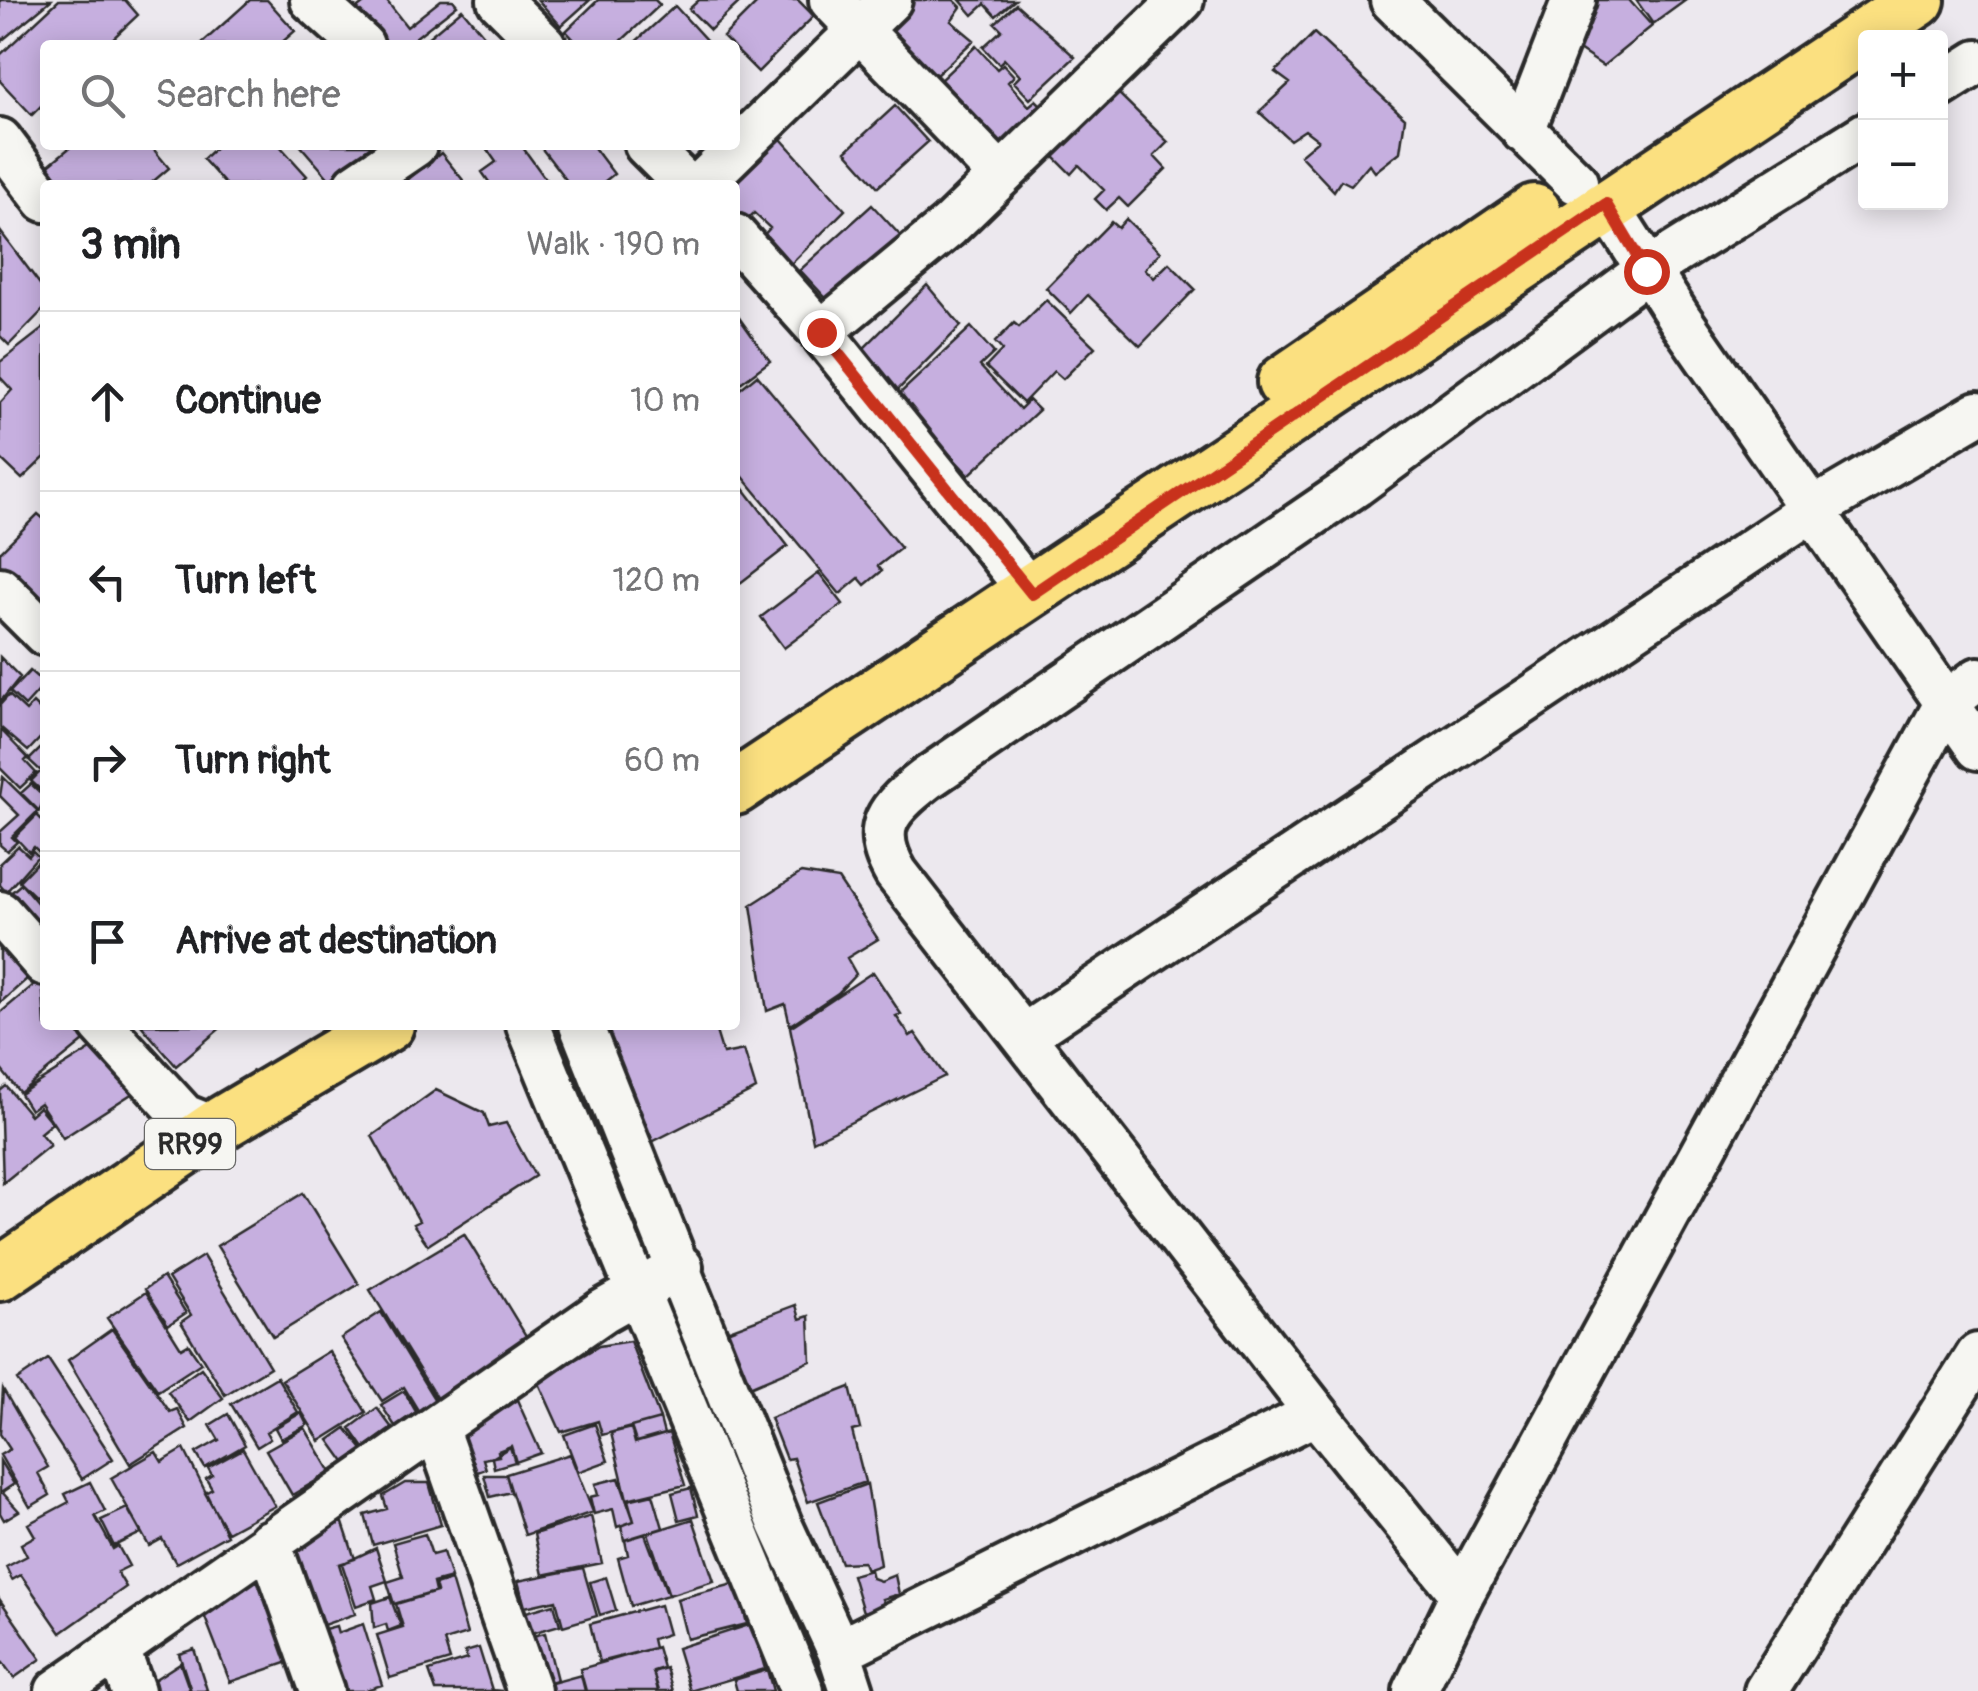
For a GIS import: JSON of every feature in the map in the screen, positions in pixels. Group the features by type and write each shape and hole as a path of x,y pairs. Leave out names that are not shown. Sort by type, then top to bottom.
{"main road":[{"path":"740,784 1023,580 1591,193 1857,0"},
{"path":"1591,193 1918,0"},
{"path":"740,742 1023,580"},
{"name":"RR99","path":"0,1274 199,1122 306,1030"},
{"name":"RR99","path":"0,1238 199,1122 377,1030"}],"street":[{"path":"312,0 356,40"},
{"path":"500,0 539,40"},
{"path":"821,332 950,226 1086,98 1182,0"},
{"path":"1392,0 1591,193 1812,510 1962,690 1978,748"},
{"path":"1523,131 1574,0"},
{"path":"740,142 861,10 1000,175"},
{"path":"1948,81 1978,62"},
{"path":"1462,1594 1316,1412 886,854 884,823 894,807 926,780 1356,486 1646,271 1858,139"},
{"path":"363,180 408,150"},
{"path":"651,150 681,180"},
{"path":"705,180 732,150"},
{"path":"6,163 40,195"},
{"path":"740,246 821,332 1023,580"},
{"path":"1025,1034 1812,510 1978,413"},
{"path":"0,589 40,629"},
{"path":"1416,1691 1462,1594 1962,690"},
{"path":"0,914 40,958"},
{"path":"106,1030 199,1122"},
{"path":"530,1030 802,1691"},
{"path":"583,1030 780,1524 846,1671 1316,1412"},
{"path":"57,1691 126,1671 269,1542 437,1430 602,1311 681,1268"},
{"path":"1766,1691 1978,1354"},
{"path":"437,1430 528,1691"},
{"path":"269,1542 322,1691"}],"building":[{"path":"0,0 51,0 0,42"},
{"path":"59,0 125,0 138,15 111,40 40,40 40,107 32,115 0,81 0,55"},
{"path":"250,0 267,0 295,31 285,40 206,40"},
{"path":"368,0 386,0 407,27 441,0 453,0 457,5 412,40 376,40 354,11"},
{"path":"538,0 590,0 561,26"},
{"path":"598,0 655,0 660,5 622,40 574,40 566,31"},
{"path":"699,0 742,0 710,30 689,9"},
{"path":"760,0 798,0 814,16 758,72 740,54 740,40 723,37"},
{"path":"901,0 954,0 961,7 951,21 974,40 934,77 901,42 893,40 890,10"},
{"path":"960,0 1015,0 996,16 985,4 973,15"},
{"path":"1598,0 1629,0 1652,26 1603,66 1579,50"},
{"path":"1636,0 1686,0 1653,24"},
{"path":"1016,4 1075,57 1030,99 1014,82 1020,76 1004,59 999,64 983,47 1002,30 995,23"},
{"path":"675,6 706,40 638,40"},
{"path":"462,9 488,40 425,40"},
{"path":"1314,33 1405,118 1400,152 1375,172 1369,164 1351,185 1341,180 1334,191 1300,155 1318,140 1305,130 1290,140 1259,112 1290,83 1275,72"},
{"path":"976,46 997,69 1003,64 1014,76 1008,82 1029,106 1036,100 1042,106 999,146 939,81"},
{"path":"1109,84 1168,142 1154,156 1166,169 1128,207 1119,198 1106,210 1095,199 1104,190 1079,165 1071,174 1046,149"},
{"path":"895,106 928,142 878,187 846,151"},
{"path":"773,130 845,210 778,277 750,250 770,228 754,213 740,227 740,180 719,180"},
{"path":"67,150 154,150 169,168 155,180 45,180 39,173"},
{"path":"213,150 284,150 307,176 303,180 222,180 203,159"},
{"path":"304,150 368,150 334,180"},
{"path":"488,150 525,150 546,180 488,180 482,172 496,162"},
{"path":"543,150 596,150 614,174 606,180 566,180"},
{"path":"441,153 463,180 407,180"},
{"path":"872,205 908,244 836,309 800,270"},
{"path":"1126,219 1160,252 1145,269 1154,278 1169,263 1195,289 1140,346 1088,295 1071,313 1046,288 1111,222 1118,228"},
{"path":"0,231 40,284 40,313 9,345 0,336"},
{"path":"927,285 961,326 888,400 864,368 864,348"},
{"path":"1046,300 1095,347 1063,379 1054,371 1023,403 986,367 1002,350 995,342 1014,323 1019,327"},
{"path":"740,319 770,361 740,383"},
{"path":"971,327 994,353 980,366 1020,409 1029,400 1039,410 969,475 896,397"},
{"path":"40,331 40,462 22,479 0,458 0,403 12,390 0,377 0,362"},
{"path":"757,375 901,548 878,566 882,571 865,585 859,578 840,594 740,473 740,389"},
{"path":"740,484 788,546 740,583"},
{"path":"40,516 40,605 33,612 0,580 0,552"},
{"path":"819,573 843,604 784,648 761,617"},
{"path":"0,657 20,677 0,702"},
{"path":"30,671 40,680 40,690 25,706 10,692"},
{"path":"9,695 26,711 33,703 40,710 40,738 28,751 0,727 0,705"},
{"path":"1,730 28,758 25,761 36,773 20,788 0,768"},
{"path":"40,749 40,770 29,760"},
{"path":"40,772 40,789 31,781"},
{"path":"3,777 38,811 12,837 17,842 7,851 0,845 0,832 19,815 0,796"},
{"path":"31,784 40,792 39,811 21,793"},
{"path":"37,815 40,818 40,853 34,847 29,852 15,837"},
{"path":"18,846 29,856 33,851 38,856 6,892 0,885 0,863"},
{"path":"40,859 40,901 19,881"},
{"path":"801,873 838,879 878,939 847,958 856,974 838,993 790,1025 785,1004 767,1011 751,905"},
{"path":"21,884 40,906 40,952 0,902"},
{"path":"0,935 36,971 0,1003"},
{"path":"873,972 901,1014 896,1016 910,1036 915,1033 945,1076 813,1141 790,1027"},
{"path":"40,980 40,1030 84,1030 89,1037 20,1093 0,1068 0,1013"},
{"path":"145,1030 218,1030 176,1066"},
{"path":"609,1030 716,1030 723,1054 744,1050 756,1089 646,1145 607,1044"},
{"path":"107,1039 139,1089 63,1138 40,1103 30,1110 20,1094"},
{"path":"6,1086 30,1115 39,1107 52,1123 40,1133 50,1145 3,1183 0,1091"},
{"path":"436,1090 484,1113 489,1127 506,1123 535,1176 428,1245 413,1224 419,1221 372,1136"},
{"path":"303,1193 359,1284 273,1337 217,1246"},
{"path":"464,1234 528,1339 437,1399 370,1290"},
{"path":"203,1256 270,1367 225,1395 181,1322 191,1315 168,1278"},
{"path":"163,1277 186,1313 168,1325 145,1289"},
{"path":"146,1292 181,1348 188,1344 201,1363 158,1391 107,1318"},
{"path":"796,1305 800,1319 809,1316 811,1361 740,1391 716,1335"},
{"path":"381,1312 436,1402 419,1412 404,1387 382,1401 341,1338"},
{"path":"112,1329 170,1412 177,1409 187,1428 130,1464 68,1360"},
{"path":"630,1341 660,1419 602,1435 598,1421 561,1432 538,1381 599,1346"},
{"path":"329,1351 366,1412 320,1441 282,1380"},
{"path":"48,1359 113,1459 82,1479 17,1380"},
{"path":"201,1368 223,1398 190,1422 168,1392"},
{"path":"277,1377 298,1412 266,1432 270,1439 257,1447 231,1404"},
{"path":"850,1387 860,1429 852,1431 865,1482 808,1502 793,1458 786,1459 770,1418"},
{"path":"3,1389 48,1467 38,1473 50,1495 30,1507 0,1455 10,1449 0,1434"},
{"path":"404,1391 416,1412 395,1426 381,1405"},
{"path":"514,1393 541,1453 516,1462 511,1446 498,1451 499,1456 483,1459 486,1469 466,1476 450,1435"},
{"path":"377,1408 392,1428 364,1448 350,1428"},
{"path":"301,1413 307,1425 281,1439 275,1428"},
{"path":"228,1414 245,1445 205,1468 196,1453 219,1440 210,1425"},
{"path":"660,1419 664,1434 636,1442 631,1427"},
{"path":"595,1424 608,1461 578,1472 564,1435"},
{"path":"305,1428 331,1472 292,1495 266,1450"},
{"path":"346,1428 365,1452 347,1465 329,1440"},
{"path":"631,1428 635,1443 669,1433 685,1485 627,1499 611,1433"},
{"path":"510,1447 515,1462 494,1468 492,1458"},
{"path":"184,1449 227,1535 176,1563 162,1539 149,1546 111,1478 156,1452 162,1462"},
{"path":"243,1449 275,1506 227,1532 205,1493 212,1489 206,1479 212,1475 208,1468"},
{"path":"570,1454 593,1512 525,1535 506,1474"},
{"path":"0,1461 14,1484 2,1492 19,1511 4,1520 0,1513"},
{"path":"484,1475 506,1475 511,1492 490,1497"},
{"path":"619,1478 634,1521 617,1527 613,1509 594,1514 590,1497 598,1495 595,1484"},
{"path":"90,1482 105,1511 95,1516 113,1549 118,1546 129,1566 117,1572 126,1587 61,1633 21,1575 12,1580 6,1567 27,1556 21,1544 35,1536 28,1524 69,1502 65,1494"},
{"path":"405,1483 429,1483 441,1525 373,1545 365,1515 387,1509 383,1496"},
{"path":"867,1484 880,1565 866,1570 863,1562 841,1563 818,1502"},
{"path":"691,1488 698,1515 679,1520 672,1493"},
{"path":"653,1494 663,1528 624,1540 621,1526 634,1521 628,1500"},
{"path":"127,1508 141,1533 114,1546 101,1520"},
{"path":"591,1516 602,1563 543,1575 534,1534"},
{"path":"341,1517 355,1559 339,1564 355,1614 298,1634 273,1562"},
{"path":"693,1519 714,1581 669,1595 648,1533"},
{"path":"425,1534 432,1555 443,1552 451,1578 433,1583 435,1592 394,1604 387,1582 403,1577 393,1543"},
{"path":"645,1534 668,1595 631,1606 618,1558 628,1555 625,1540"},
{"path":"376,1548 387,1581 372,1586 376,1599 356,1606 342,1564"},
{"path":"583,1568 597,1616 563,1626 556,1600 525,1607 518,1581"},
{"path":"870,1570 872,1578 880,1581 895,1575 899,1594 882,1599 885,1606 863,1612 852,1575"},
{"path":"265,1573 265,1593 289,1662 230,1682 204,1615"},
{"path":"606,1577 616,1610 600,1615 590,1582"},
{"path":"451,1580 467,1634 444,1641 450,1660 390,1678 377,1635 403,1627 396,1604 437,1592 435,1585"},
{"path":"737,1583 747,1624 687,1639 677,1599"},
{"path":"390,1597 401,1626 388,1631 386,1624 374,1628 372,1603"},
{"path":"0,1600 41,1659 14,1678 3,1663 0,1665"},
{"path":"554,1604 560,1625 518,1637 512,1616"},
{"path":"660,1605 668,1634 652,1639 654,1648 599,1662 590,1624"},
{"path":"363,1624 382,1685 363,1691 326,1691 317,1631 336,1626 338,1633"},
{"path":"752,1624 765,1669 690,1691 677,1648"},
{"path":"545,1633 557,1680 532,1687 520,1639"},
{"path":"657,1647 663,1668 653,1671 658,1691 586,1691 580,1669"},
{"path":"479,1648 492,1690 502,1691 436,1691 429,1671 467,1659 465,1652"},
{"path":"194,1649 207,1690 204,1691 191,1691 179,1654"},
{"path":"180,1663 190,1691 137,1691"},
{"path":"666,1668 673,1691 659,1691 653,1672"},
{"path":"767,1670 773,1691 737,1691 734,1680"},
{"path":"581,1675 585,1691 550,1691 548,1684"}],"route":[{"path":"821,332 1014,566 1032,594 1431,327 1606,204 1646,271"}]}
